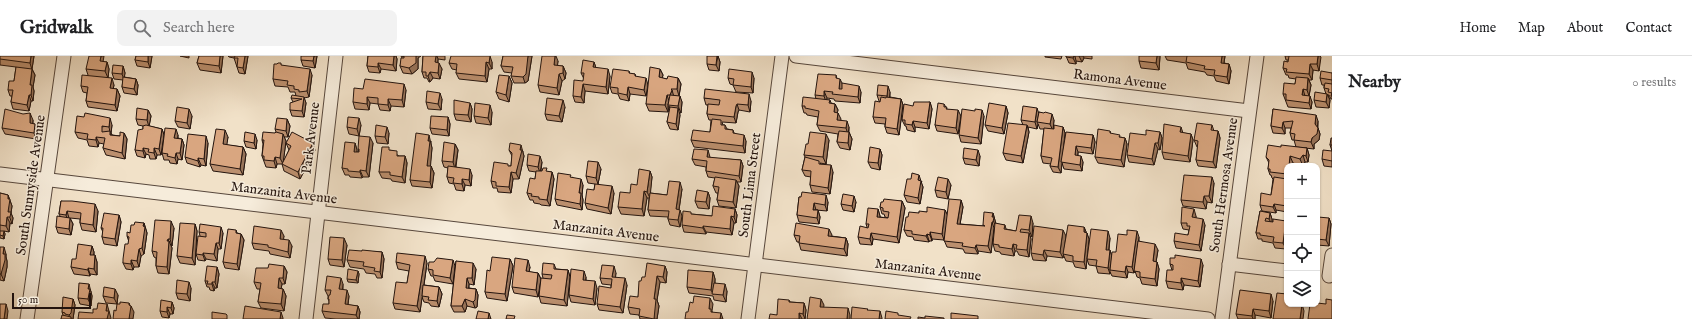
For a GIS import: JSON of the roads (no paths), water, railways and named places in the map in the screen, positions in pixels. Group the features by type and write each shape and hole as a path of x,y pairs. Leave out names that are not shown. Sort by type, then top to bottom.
{"street":[{"name":"South Sunnyside Avenue","path":"27,319 64,56"},
{"name":"Park Avenue","path":"306,319 336,56"},
{"name":"South Lima Street","path":"748,319 782,56"},
{"name":"Ramona Avenue","path":"796,56 1249,111"},
{"name":"South Hermosa Avenue","path":"1222,319 1257,56"},
{"name":"Manzanita Avenue","path":"0,174 1208,319"},
{"path":"1326,275 1332,255"},
{"path":"1229,264 1284,271"}]}
